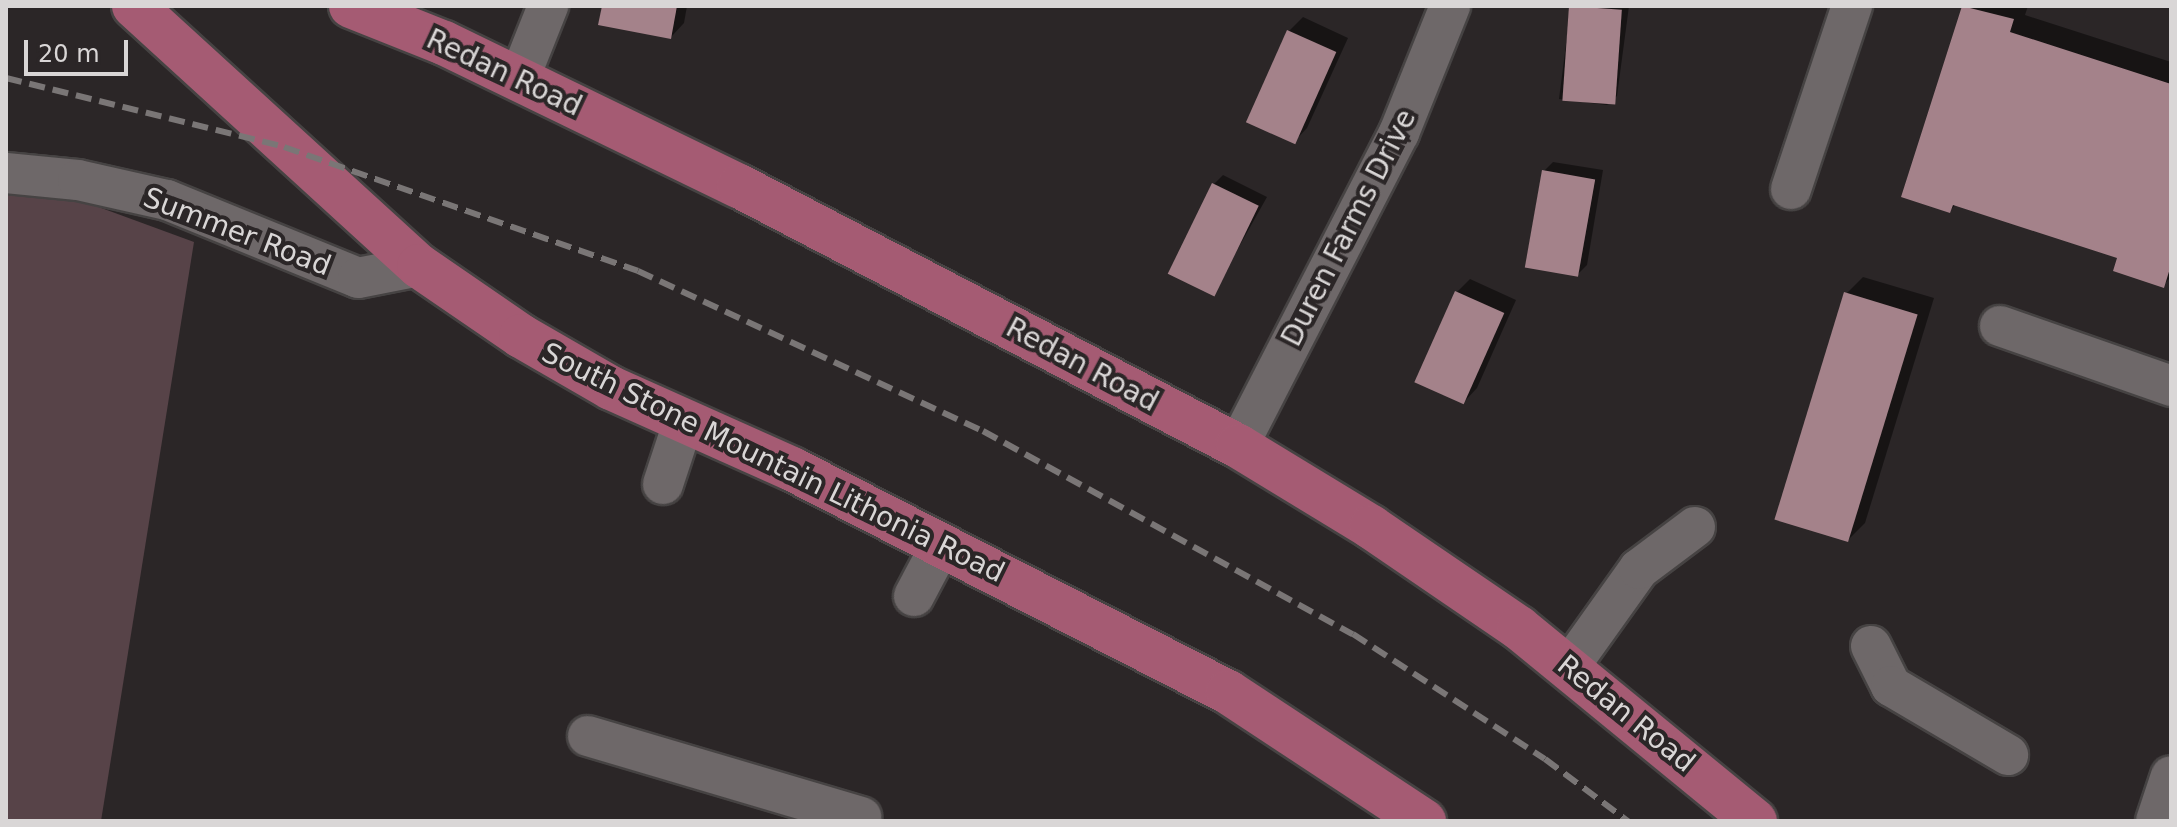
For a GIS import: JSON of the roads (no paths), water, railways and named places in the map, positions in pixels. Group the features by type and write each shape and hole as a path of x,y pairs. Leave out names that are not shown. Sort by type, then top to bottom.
{"main road":[{"name":"South Stone Mountain Lithonia Road","path":"134,6 419,266 521,336 683,423 792,469 1228,692 1424,821"},
{"name":"Redan Road","path":"351,6 519,79 739,186 1238,446 1371,527 1569,667 1755,821"}],"street":[{"path":"519,79 548,6"},
{"name":"Duren Farms Drive","path":"1238,446 1399,133 1450,6"},
{"path":"1791,189 1852,6"},
{"name":"Summer Road","path":"6,173 78,180 167,200 358,278 419,266"},
{"path":"2000,326 2171,386"},
{"path":"663,484 683,423"},
{"path":"1569,667 1639,569 1695,527"},
{"path":"914,596 941,545"},
{"path":"1871,646 1891,686 2008,755"},
{"path":"588,736 861,817"},
{"path":"2156,821 2171,776"}],"railway":[{"path":"6,78 284,147 638,271 983,431 1353,634 1545,759 1628,821"}]}
